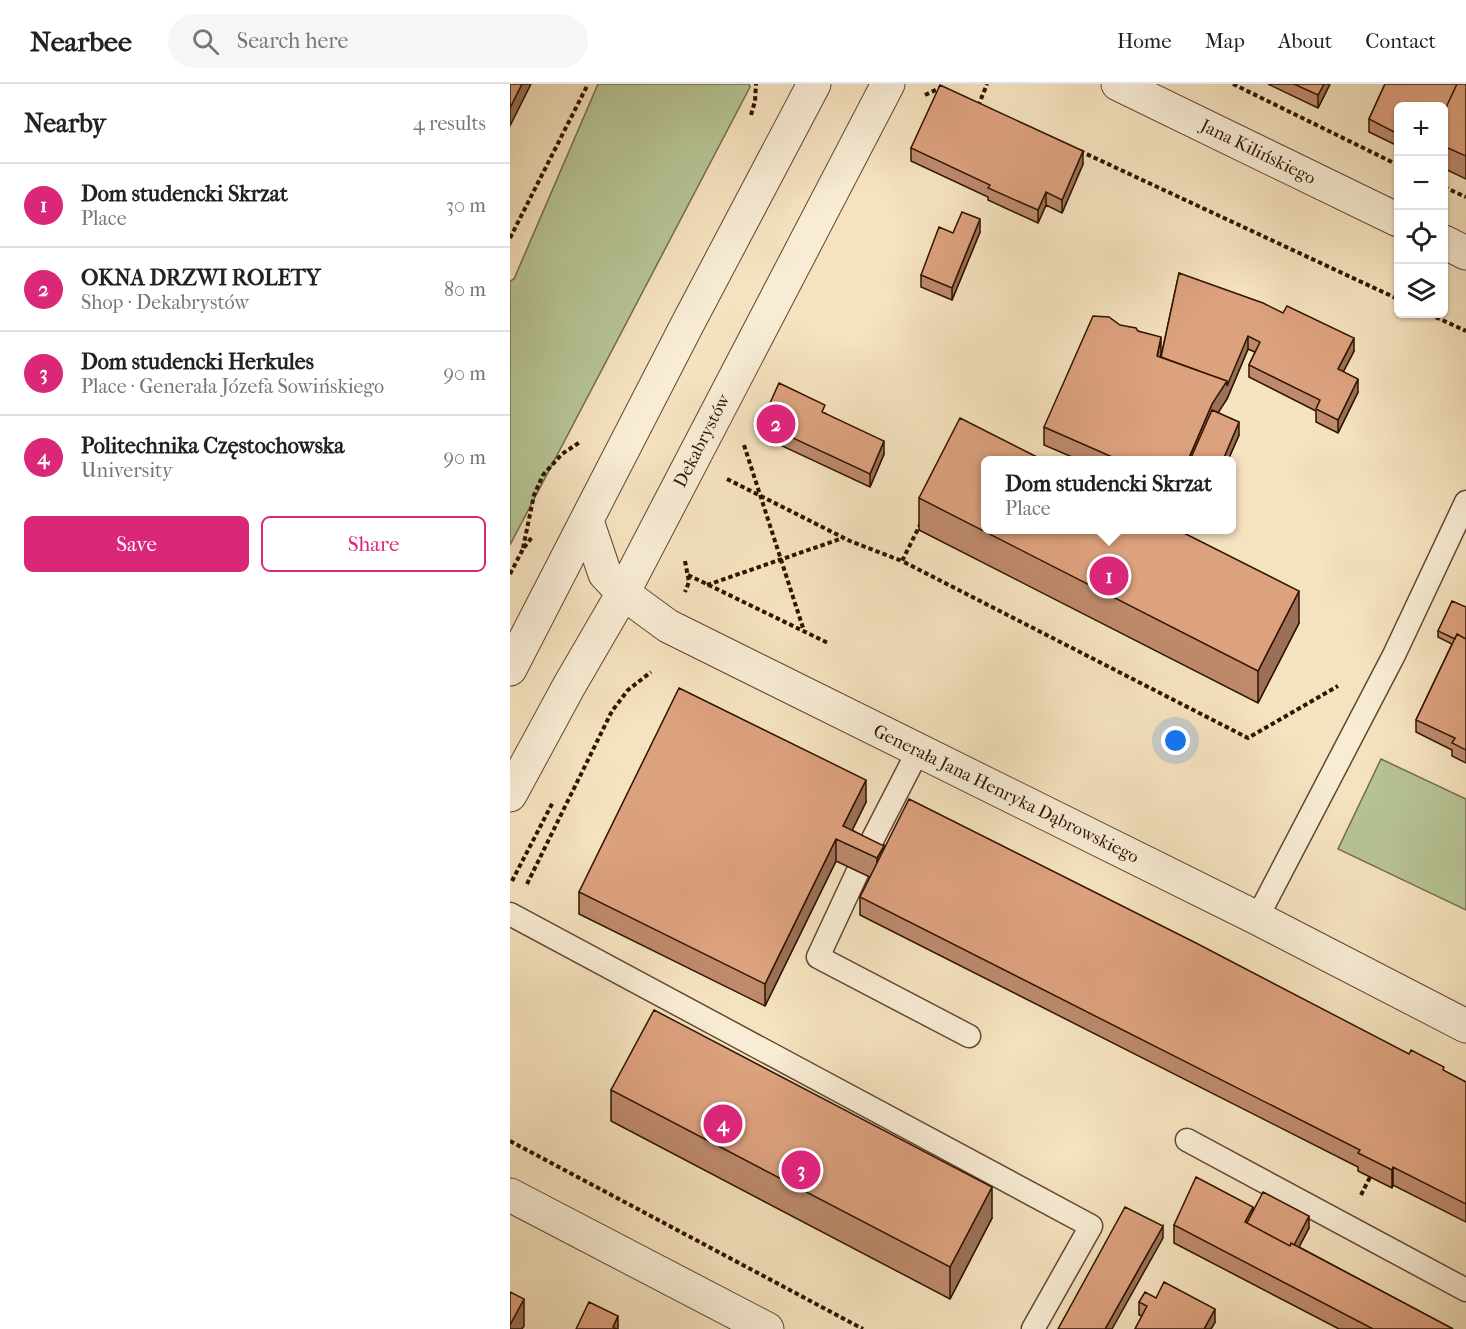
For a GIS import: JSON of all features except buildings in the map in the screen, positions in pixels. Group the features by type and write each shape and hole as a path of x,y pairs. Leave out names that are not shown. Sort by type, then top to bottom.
{"street":[{"path":"510,669 814,84"},
{"name":"Dekabrystów","path":"510,795 623,593 888,84"},
{"name":"Jana Kilińskiego","path":"1118,84 1394,218"},
{"path":"1448,244 1466,253"},
{"name":"Generała Jana Henryka Dąbrowskiego","path":"587,521 605,574 623,593 668,627 1257,918 1466,1026"},
{"path":"510,1195 767,1329"}],"lane":[{"path":"1257,918 1394,654 1466,502"},
{"path":"918,751 860,864 818,957 969,1036"},
{"path":"511,914 1091,1226 1034,1329"},
{"path":"1187,1140 1466,1290"}],"path":[{"path":"510,238 588,84"},
{"path":"1233,84 1394,163"},
{"path":"1076,149 1394,297"},
{"path":"1448,189 1466,198"},
{"path":"1438,318 1466,331"},
{"path":"741,436 804,631"},
{"path":"510,574 523,549 534,495 543,475 562,454 580,442"},
{"path":"720,476 844,537 902,561 1248,738 1342,684"},
{"path":"902,561 925,516"},
{"path":"707,585 844,537"},
{"path":"687,575 828,643"},
{"path":"511,914 612,711 628,690 651,672"},
{"path":"510,1141 863,1329"}],"green space":[{"path":"598,84 749,84 750,87 510,545 510,281 514,279"},
{"path":"1381,759 1466,799 1466,910 1338,849"}],"place":[{"name":"OKNA DRZWI ROLETY","path":"776,424"},
{"name":"Dom studencki Skrzat","path":"1109,576"},
{"name":"Politechnika Częstochowska","path":"723,1124"},
{"name":"Dom studencki Herkules","path":"801,1170"}]}
